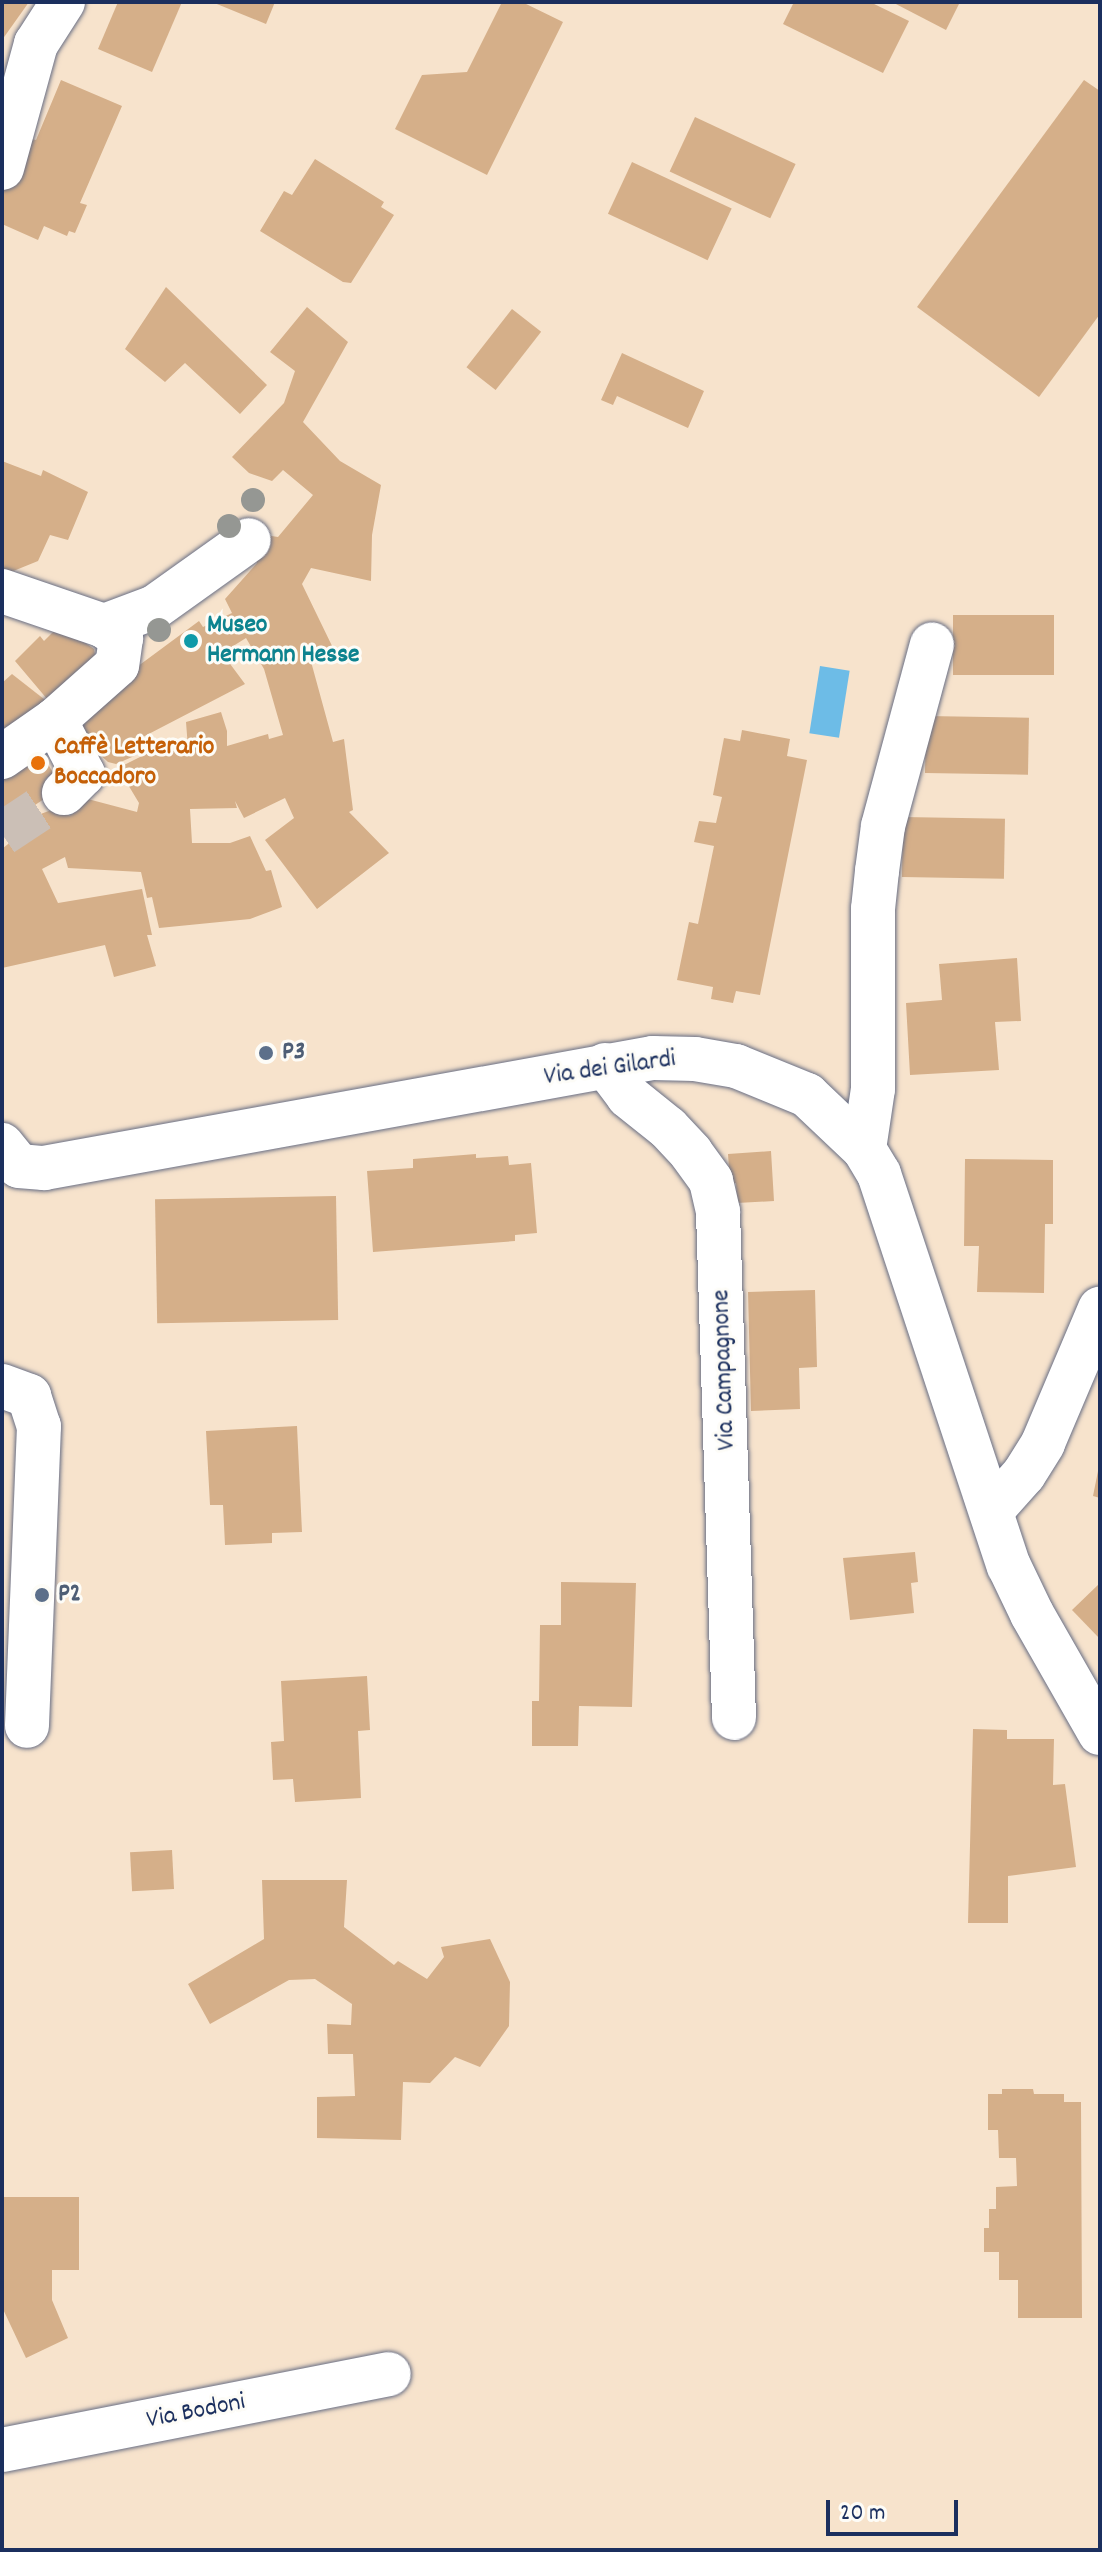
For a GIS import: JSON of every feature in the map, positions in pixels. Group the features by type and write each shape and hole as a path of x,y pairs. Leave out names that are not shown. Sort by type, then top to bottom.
{"street":[{"path":"2,168 36,44 63,2"},
{"path":"2,757 55,720 110,645 155,607 249,540"},
{"path":"2,591 110,645"},
{"path":"864,1149 873,1089 873,909 883,826 932,645"},
{"path":"55,720 83,774 64,793"},
{"name":"Via dei Gilardi","path":"2,1145 19,1166 44,1168 653,1058 695,1059 736,1066 807,1095 864,1149 879,1174 1020,1590 1100,1733"},
{"name":"Via Campagnone","path":"605,1065 628,1096 668,1128 691,1153 711,1181 718,1212 734,1718"},
{"path":"992,1510 1024,1474 1043,1443 1100,1309"},
{"path":"2,1386 29,1396 39,1426 27,1726"},
{"name":"Via Bodoni","path":"2,2450 389,2374"}],"water":[{"path":"820,666 850,671 839,738 809,733"}],"building":[{"path":"2,2 29,2 2,40"},
{"path":"118,2 182,2 152,72 98,49"},
{"path":"212,2 275,2 266,24"},
{"path":"502,2 522,2 563,22 487,175 395,129 422,75 467,72"},
{"path":"794,2 870,2 909,21 883,73 783,24"},
{"path":"892,2 960,2 946,30"},
{"path":"61,80 122,106 80,203 87,205 75,233 69,231 67,236 44,226 38,240 2,224 2,175 31,139 36,140"},
{"path":"1084,80 1100,91 1100,314 1039,397 917,307"},
{"path":"695,117 796,164 770,218 670,171"},
{"path":"315,159 384,202 381,207 394,215 351,283 343,282 260,231 284,191 292,195"},
{"path":"632,162 732,208 708,260 608,214"},
{"path":"166,287 267,385 240,414 185,363 165,382 125,349"},
{"path":"307,307 348,342 303,422 340,461 381,485 372,535 371,581 311,568 302,584 334,650 310,658 333,742 344,739 353,810 349,812 389,853 317,909 265,840 294,818 285,798 244,818 235,801 237,808 190,809 192,843 230,843 250,836 266,871 271,870 282,907 250,919 159,928 152,897 147,898 141,872 68,868 65,857 42,869 58,903 142,889 152,935 147,935 156,966 114,977 105,945 2,968 2,849 30,826 27,819 84,798 137,812 139,803 118,768 148,753 148,756 188,748 186,722 221,712 227,731 227,746 268,734 269,739 283,735 264,669 246,638 222,653 245,684 139,739 148,750 116,764 108,762 96,751 77,717 126,675 199,621 203,627 232,613 225,599 257,563 254,551 265,535 278,537 313,495 283,470 272,481 249,473 232,457 284,403 295,371 270,352"},
{"path":"512,309 541,332 496,390 466,367"},
{"path":"622,353 704,391 688,428 617,396 613,405 601,400"},
{"path":"2,461 41,476 43,470 88,492 68,540 50,535 38,561 6,574 2,573"},
{"path":"953,615 1054,615 1054,675 953,675"},
{"path":"60,625 94,649 98,673 53,706 15,661 40,636 44,641"},
{"path":"12,674 49,703 2,748 2,683"},
{"path":"926,716 1029,718 1028,775 925,773"},
{"path":"742,730 790,739 787,756 807,760 760,995 736,991 733,1003 711,999 713,987 677,980 689,922 698,924 714,846 694,842 699,821 716,823 722,797 713,795 724,738 740,741"},
{"path":"33,740 62,787 2,827 2,765"},
{"path":"903,817 1005,819 1004,879 902,877"},
{"path":"1017,958 1021,1021 995,1022 999,1070 910,1075 906,1003 942,1000 939,964"},
{"path":"771,1151 774,1201 737,1203 736,1183 730,1184 728,1154"},
{"path":"476,1154 476,1158 508,1156 509,1165 531,1163 537,1233 515,1235 515,1241 373,1252 367,1171 413,1168 413,1159"},
{"path":"965,1159 1053,1160 1053,1224 1045,1224 1044,1293 977,1292 979,1246 964,1246"},
{"path":"336,1196 338,1320 157,1323 155,1199"},
{"path":"815,1290 817,1367 799,1368 800,1409 751,1411 748,1292"},
{"path":"297,1426 302,1532 272,1533 272,1543 225,1545 223,1505 210,1505 206,1431"},
{"path":"1100,1466 1100,1498 1093,1496"},
{"path":"915,1552 918,1582 911,1583 914,1613 850,1620 843,1558"},
{"path":"561,1582 636,1583 632,1707 579,1706 578,1746 532,1746 532,1701 539,1701 540,1625 561,1625"},
{"path":"1100,1583 1100,1639 1072,1610"},
{"path":"367,1676 370,1730 358,1731 361,1798 295,1802 293,1779 273,1780 271,1742 284,1741 281,1681"},
{"path":"973,1729 1007,1730 1007,1739 1054,1739 1053,1785 1065,1784 1076,1867 1008,1876 1008,1923 968,1923"},
{"path":"172,1850 174,1889 132,1891 130,1852"},
{"path":"262,1880 347,1880 344,1927 394,1965 398,1961 427,1979 444,1957 441,1947 490,1939 510,1982 509,2026 480,2067 455,2057 430,2083 403,2082 401,2140 317,2138 317,2097 355,2096 353,2054 328,2054 327,2024 351,2025 352,2004 315,1979 289,1980 210,2024 188,1984 264,1939"},
{"path":"1002,2089 1033,2089 1034,2094 1064,2094 1064,2102 1081,2102 1082,2318 1018,2318 1018,2280 999,2280 999,2252 984,2252 984,2228 989,2228 989,2209 996,2209 996,2187 1017,2186 1016,2158 999,2158 998,2130 988,2130 988,2094 1002,2094"},
{"path":"2,2197 79,2197 79,2270 52,2270 52,2300 68,2338 26,2358 2,2307"}],"tunnel":[{"path":"2,834 64,793"}],"place":[{"name":"Museo Hermann Hesse","path":"191,641"},
{"name":"Caffè Letterario Boccadoro","path":"38,763"},
{"name":"P3","path":"266,1053"},
{"name":"P2","path":"42,1595"}]}
